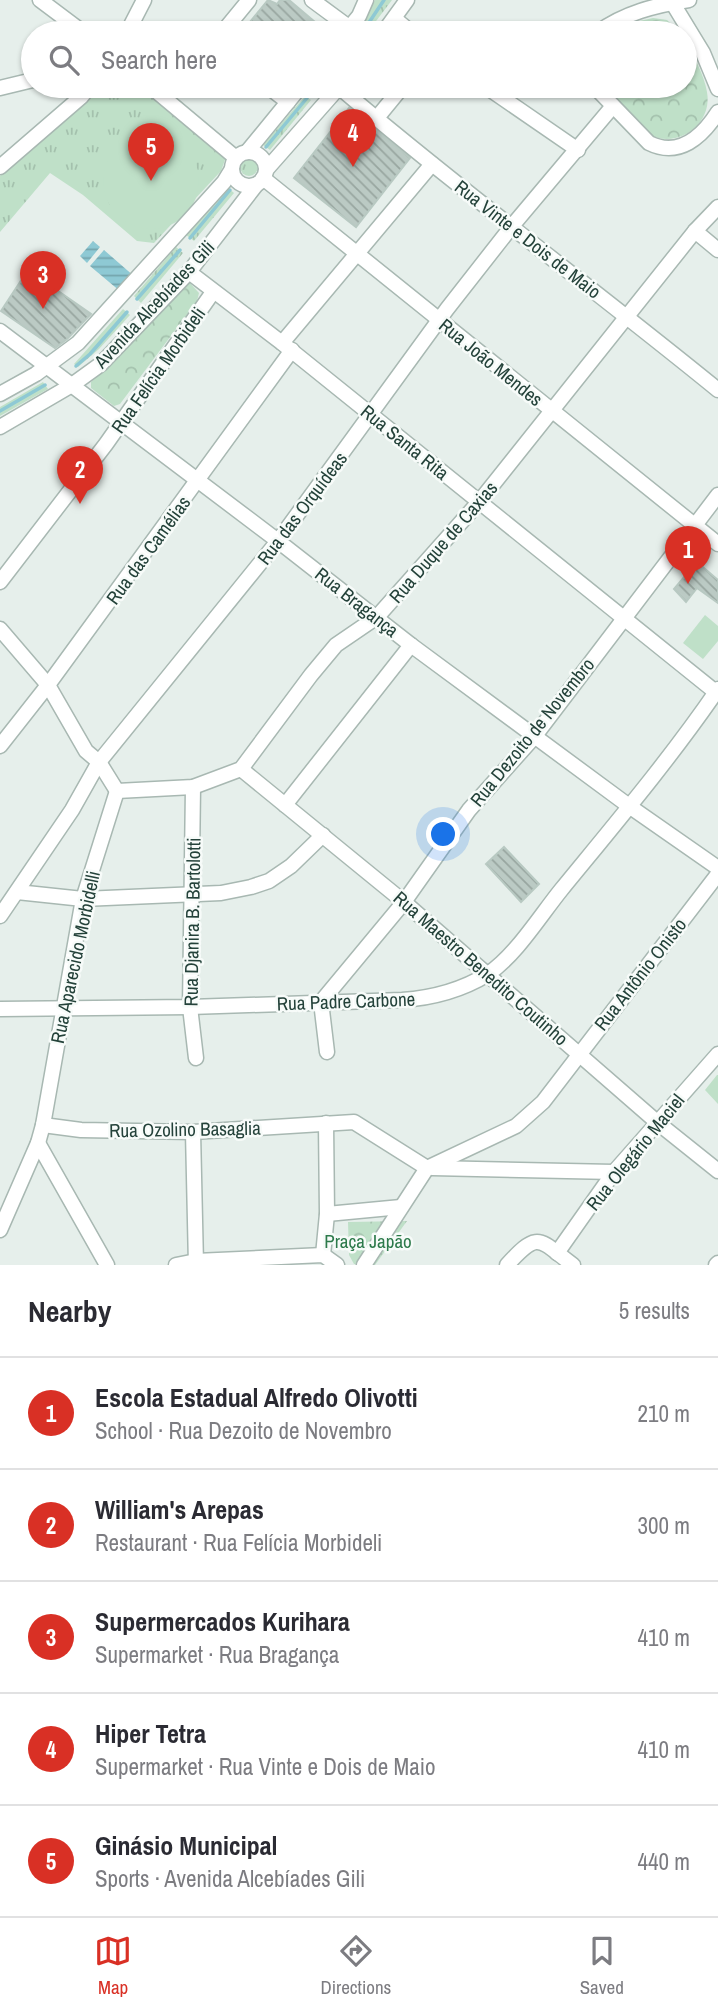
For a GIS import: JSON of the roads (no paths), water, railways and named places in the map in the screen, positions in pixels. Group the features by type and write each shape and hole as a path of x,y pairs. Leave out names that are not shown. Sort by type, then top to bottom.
{"street":[{"path":"40,0 68,21"},
{"path":"133,21 144,0"},
{"path":"232,21 249,0"},
{"path":"312,0 337,21"},
{"path":"353,21 366,0"},
{"path":"397,21 395,19 407,0"},
{"path":"616,21 673,2 689,0"},
{"path":"673,2 684,21"},
{"path":"697,43 718,89"},
{"path":"0,88 21,83"},
{"path":"0,167 74,98"},
{"path":"165,98 238,159"},
{"path":"283,98 288,102"},
{"name":"Avenida Alcebíades Gili","path":"0,394 47,366 90,332 224,182 238,159 291,98"},
{"name":"Avenida Alcebíades Gili","path":"0,427 72,385 100,364 189,272 262,178 330,98"},
{"name":"Rua Vinte e Dois de Maio","path":"353,98 432,164 718,390"},
{"path":"376,119 394,98"},
{"path":"502,98 578,150"},
{"path":"605,98 649,143 661,149 675,149 693,141 709,126 718,112"},
{"name":"Rua das Orquídeas","path":"0,916 72,810 99,762 278,541 512,226 613,106"},
{"path":"261,156 262,178 250,186 240,183 236,179 238,159 261,156"},
{"name":"Rua das Camélias","path":"0,746 199,481 287,347 357,254 432,164"},
{"name":"Rua João Mendes","path":"262,178 718,544"},
{"name":"Rua Duque de Caxias","path":"240,769 336,645 377,617 480,502 695,231 718,207"},
{"path":"695,231 718,250"},
{"name":"Rua Santa Rita","path":"189,272 287,347 717,691"},
{"name":"Rua Felícia Morbideli","path":"0,582 106,444 213,292"},
{"name":"Rua Bragança","path":"0,331 534,737 718,868"},
{"name":"Rua Dezoito de Novembro","path":"321,1002 404,902 469,810 534,737 718,495"},
{"path":"0,629 48,685 86,751 99,762 117,791 193,787 240,769"},
{"path":"285,805 411,645"},
{"name":"Rua Padre Carbone","path":"0,1009 190,1007 426,998 451,990 487,974 514,949 717,691"},
{"name":"Rua Maestro Benedito Coutinho","path":"240,769 404,902 658,1123 718,1171"},
{"name":"Rua Djanira B. Bartolotti","path":"193,787 190,1007 196,1058"},
{"name":"Rua Aparecido Morbidelli","path":"43,1125 83,899 117,791"},
{"path":"17,892 83,899 192,896 251,887 270,881 291,866 323,835"},
{"name":"Rua Antônio Onisto","path":"427,1168 516,1126 543,1102 718,874"},
{"path":"321,1002 327,1052"},
{"name":"Rua Olegário Maciel","path":"557,1253 614,1172 718,1054"},
{"name":"Rua Ozolino Basaglia","path":"43,1125 82,1130 193,1132 354,1122 427,1168"},
{"path":"323,1255 327,1213 326,1123"},
{"path":"0,1230 38,1143 43,1125"},
{"path":"193,1132 196,1263"},
{"path":"38,1143 107,1265"},
{"path":"364,1265 427,1168 614,1172"},
{"path":"327,1213 401,1207"},
{"path":"507,1265 531,1242 540,1242 572,1265"},
{"path":"176,1265 323,1255 337,1265"}],"water":[{"path":"93,241 100,247 87,263 80,256"},
{"path":"104,250 135,277 121,292 90,266"}],"waterway":[{"path":"370,21 384,0"},
{"path":"266,147 307,98"},
{"path":"190,238 230,190"},
{"path":"137,299 180,250"},
{"path":"76,366 127,312"},
{"path":"0,411 45,385"}],"place":[{"name":"Hiper Tetra","path":"353,167"},
{"name":"Ginásio Municipal","path":"151,181"},
{"name":"Supermercados Kurihara","path":"43,309"},
{"name":"William's Arepas","path":"80,504"},
{"name":"Escola Estadual Alfredo Olivotti","path":"688,584"}],"park label":[{"name":"Praça Japão","path":"368,1241"}]}
